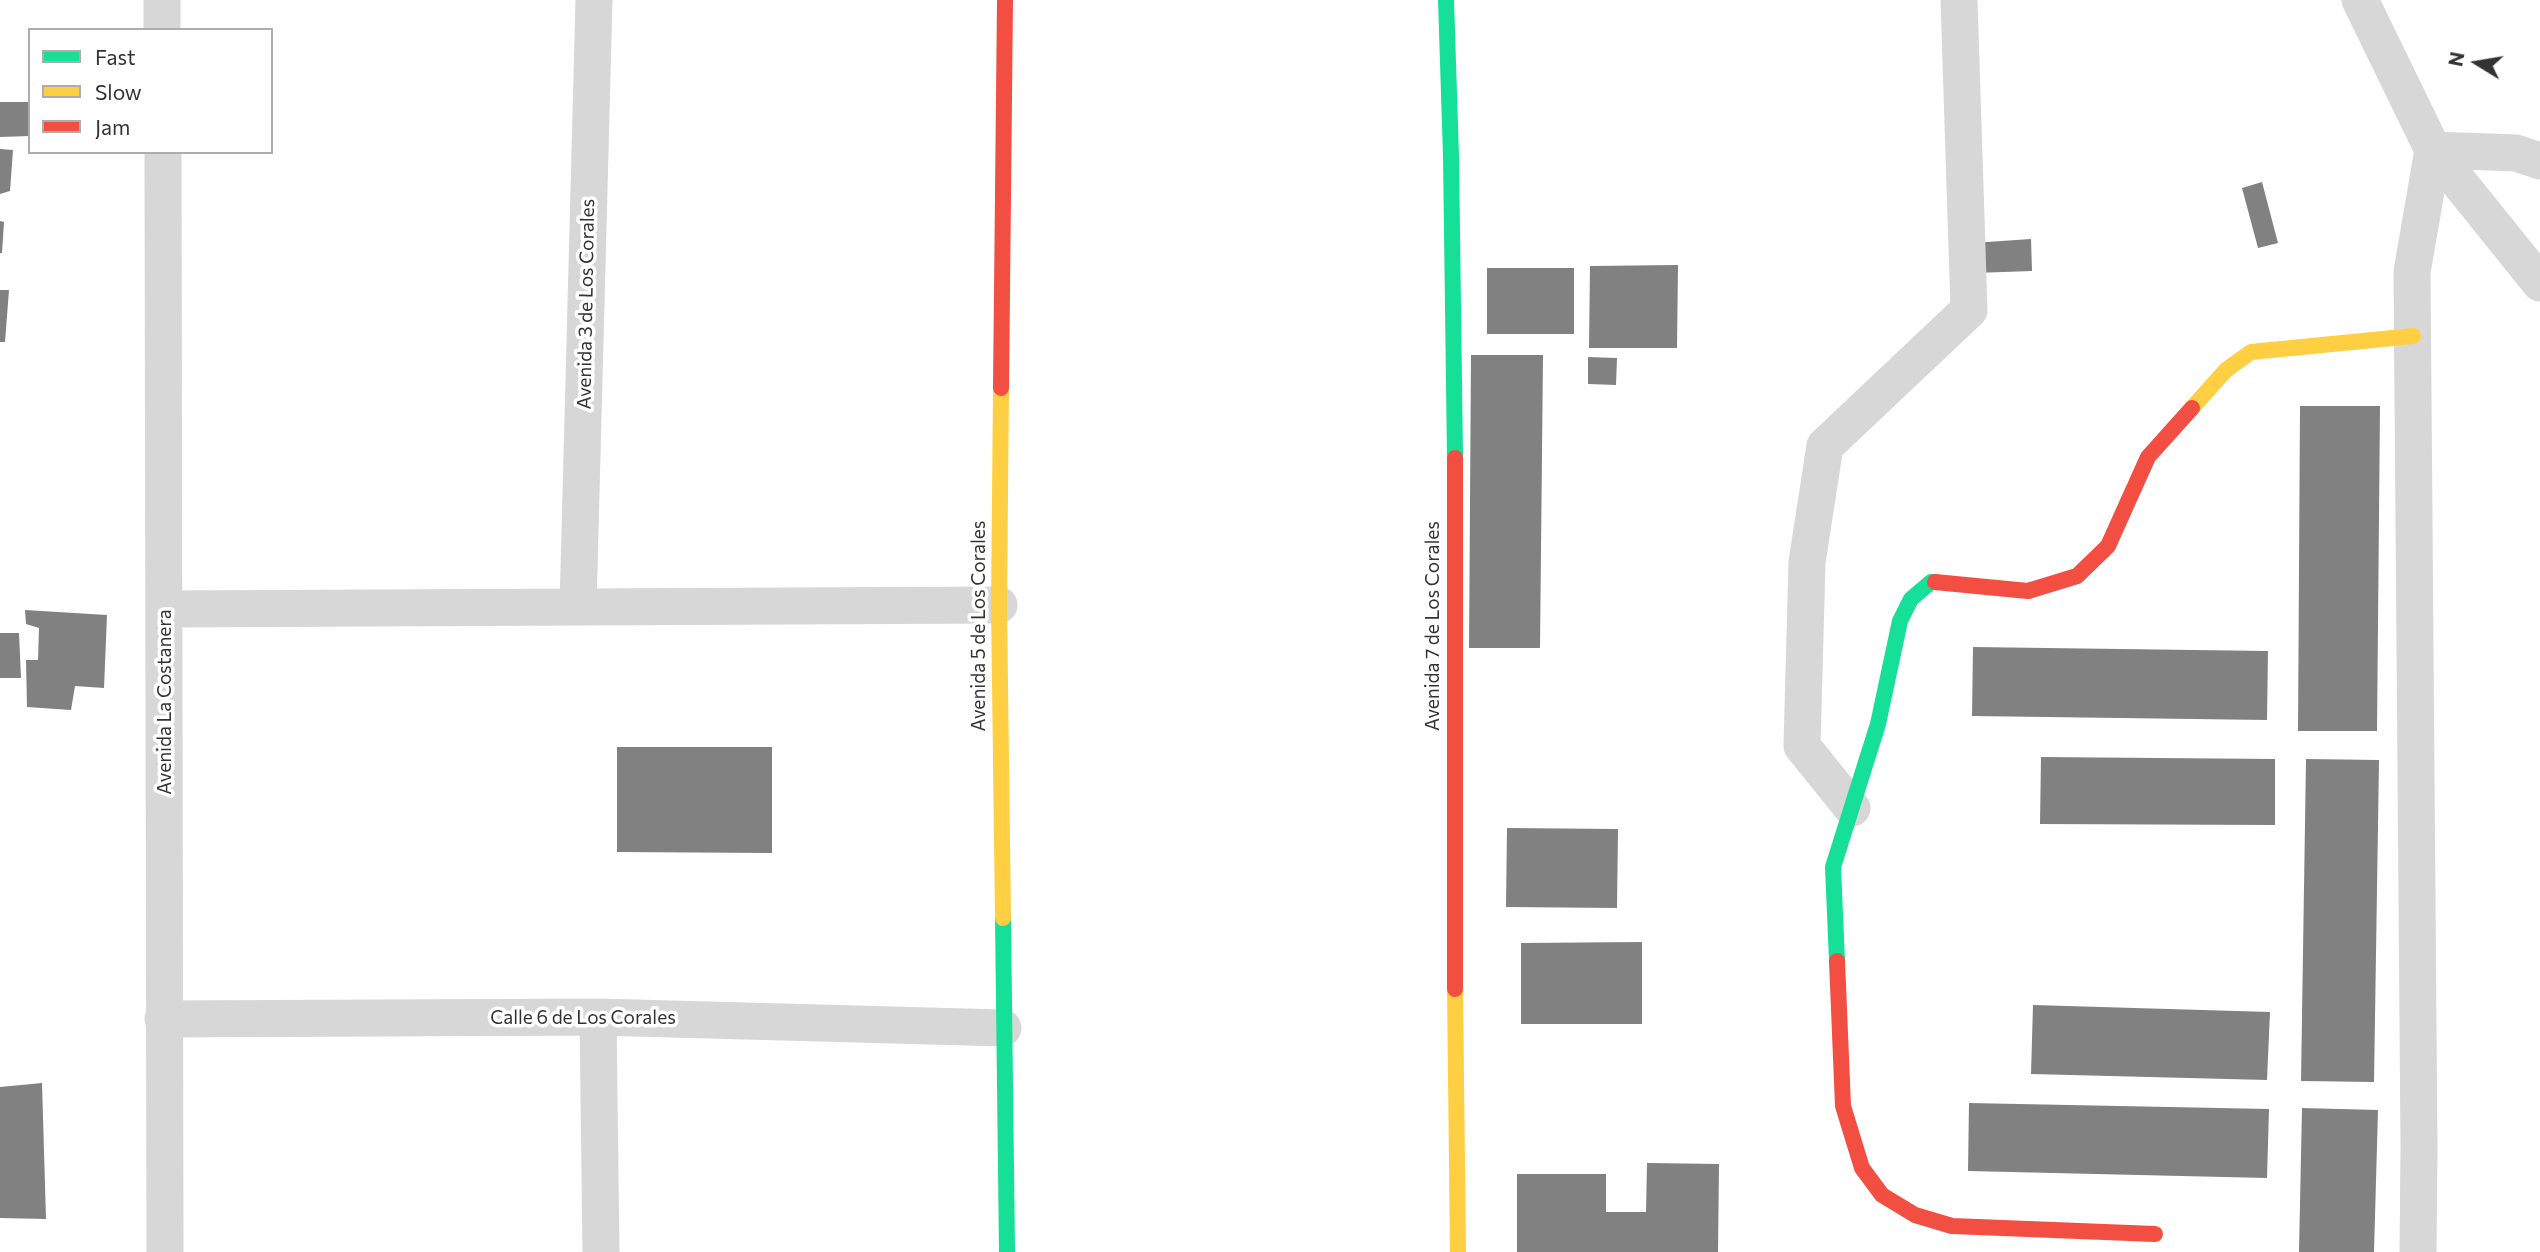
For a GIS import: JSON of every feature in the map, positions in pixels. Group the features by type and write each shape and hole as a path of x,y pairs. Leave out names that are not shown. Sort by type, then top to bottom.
{"street":[{"path":"162,0 162,28"},
{"name":"Avenida 3 de Los Corales","path":"578,607 594,0"},
{"name":"Avenida 5 de Los Corales","path":"1005,0 999,605 1007,1252"},
{"name":"Avenida 7 de Los Corales","path":"1446,0 1453,179 1454,1092 1458,1252"},
{"path":"1852,808 1802,746 1807,562 1825,446 1969,310 1959,0"},
{"path":"2360,0 2433,150 2540,283"},
{"path":"2433,150 2516,153 2540,161"},
{"path":"2417,1252 2419,1134 2412,272 2433,150"},
{"name":"Avenida La Costanera","path":"163,154 165,1252"},
{"path":"2155,1234 1952,1226 1915,1215 1882,1195 1862,1168 1843,1106 1833,867 1878,724 1900,621 1911,599 1931,582 2028,591 2077,576 2108,546 2148,457 2226,370 2251,352 2413,336"},
{"path":"165,609 999,605"},
{"path":"598,1017 601,1252"},
{"name":"Calle 6 de Los Corales","path":"163,1019 598,1017 1003,1028"}],"building":[{"path":"0,102 28,102 28,136 0,137"},
{"path":"0,149 13,150 10,191 0,194"},
{"path":"2262,182 2278,243 2258,248 2242,188"},
{"path":"0,221 4,222 2,253 0,253"},
{"path":"2031,239 2032,271 1974,273 1972,243"},
{"path":"1678,265 1677,348 1589,348 1590,266"},
{"path":"1487,268 1574,268 1574,334 1487,334"},
{"path":"0,290 9,290 5,342 0,342"},
{"path":"1471,355 1543,355 1540,648 1469,648"},
{"path":"1588,357 1617,358 1616,385 1588,384"},
{"path":"2300,406 2380,406 2377,731 2298,731"},
{"path":"25,610 107,615 104,688 75,686 71,710 27,707 26,660 38,660 39,628 26,624"},
{"path":"0,633 19,633 21,678 0,678"},
{"path":"1973,647 2268,651 2267,720 1972,716"},
{"path":"617,747 772,747 772,853 617,852"},
{"path":"2041,757 2275,759 2275,825 2040,824"},
{"path":"2306,759 2379,760 2374,1082 2301,1081"},
{"path":"1507,828 1618,829 1617,908 1506,907"},
{"path":"1642,942 1642,1024 1521,1024 1521,943"},
{"path":"2033,1005 2270,1012 2267,1080 2031,1074"},
{"path":"42,1083 46,1219 0,1218 0,1087"},
{"path":"1969,1103 2269,1109 2267,1178 1968,1171"},
{"path":"2302,1108 2378,1110 2374,1252 2299,1252"},
{"path":"1647,1163 1719,1164 1718,1252 1517,1252 1517,1174 1606,1174 1606,1212 1646,1212"}],"traffic: fast":[{"path":"1446,0 1455,458"},
{"path":"1837,961 1833,867 1878,724 1900,621 1911,599 1931,582 1935,582"},
{"path":"1003,918 1007,1252"}],"traffic: slow":[{"path":"2192,408 2226,370 2251,352 2413,336"},
{"path":"1001,388 999,605 1003,918"},
{"path":"1455,989 1458,1252"}],"traffic: jam":[{"path":"1001,388 1005,0"},
{"path":"1935,582 2028,591 2077,576 2108,546 2148,457 2192,408"},
{"path":"1455,458 1455,989"},
{"path":"1837,961 1843,1106 1862,1168 1882,1195 1915,1215 1952,1226 2155,1234"}]}
